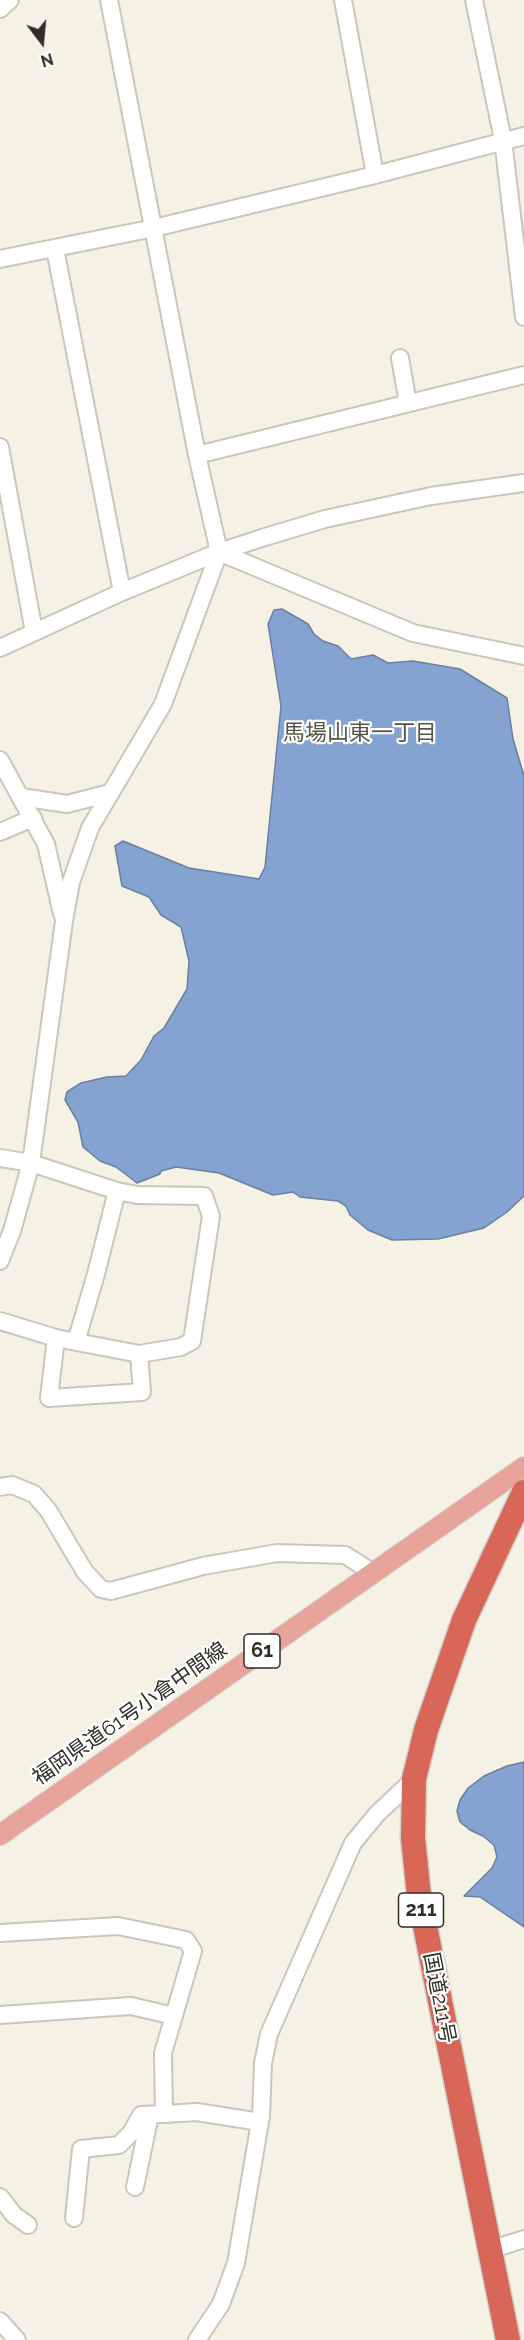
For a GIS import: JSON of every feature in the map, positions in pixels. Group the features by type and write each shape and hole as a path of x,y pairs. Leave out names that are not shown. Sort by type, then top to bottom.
{"highway":[{"name":"国道211号","path":"508,2340 419,1896 413,1838 414,1779 426,1730 464,1620 524,1492"}],"main road":[{"name":"福岡県道61号小倉中間線","path":"0,1835 524,1467"}],"street":[{"path":"0,9 10,0"},
{"path":"343,0 375,175"},
{"path":"474,0 503,140 524,317"},
{"path":"0,1261 12,1231 31,1163 71,882 90,828 163,704 182,658 219,552 197,455 113,1"},
{"path":"0,259 154,228 375,175 524,136"},
{"path":"55,249 122,592"},
{"path":"399,358 408,403"},
{"path":"197,455 524,375"},
{"path":"0,447 34,632"},
{"path":"0,648 122,592 219,552 325,519 431,496 524,483"},
{"path":"219,552 413,633 524,656"},
{"path":"0,760 46,844 64,921"},
{"path":"21,797 67,804 110,793"},
{"path":"0,832 33,818"},
{"path":"0,1158 31,1163 117,1191 137,1195 204,1196 211,1216 192,1341 181,1347 139,1354 56,1338 0,1321"},
{"path":"76,1342 117,1191"},
{"path":"56,1338 49,1398 142,1392 139,1354"},
{"path":"0,1486 12,1485 34,1494 48,1510 85,1572 101,1589 111,1591 203,1566 277,1553 345,1555 372,1572"},
{"path":"197,2340 221,2304 236,2263 260,2122 263,2063 269,2034 322,1908 353,1843 377,1814 414,1779"},
{"path":"0,1933 118,1926 186,1940 193,1951 164,2053 157,2115 135,2187"},
{"path":"0,2015 131,2006 174,2016"},
{"path":"74,2218 81,2149 119,2145 131,2133 141,2115 197,2112 260,2122"},
{"path":"0,2197 14,2215 28,2225"},
{"path":"490,2250 524,2239"},
{"path":"0,2321 17,2340"}],"water":[{"path":"282,609 308,624 314,634 323,641 338,646 351,659 373,655 388,663 413,661 460,669 507,698 513,739 524,776 524,1196 507,1212 484,1228 438,1239 392,1240 368,1230 350,1215 346,1206 338,1201 300,1197 293,1192 273,1195 219,1173 176,1167 161,1171 160,1174 137,1183 116,1167 100,1161 83,1147 78,1122 65,1100 67,1092 81,1083 107,1077 126,1076 141,1060 154,1036 164,1028 187,989 189,961 181,927 161,915 149,897 122,886 115,846 123,841 189,868 259,879 265,867 281,706 268,624 274,610"},
{"path":"524,1762 524,1927 480,1897 464,1896 492,1868 497,1857 494,1845 460,1822 457,1811 460,1800 468,1788 484,1776 507,1766"}],"district":[{"name":"馬場山東一丁目","path":"360,733"}]}
